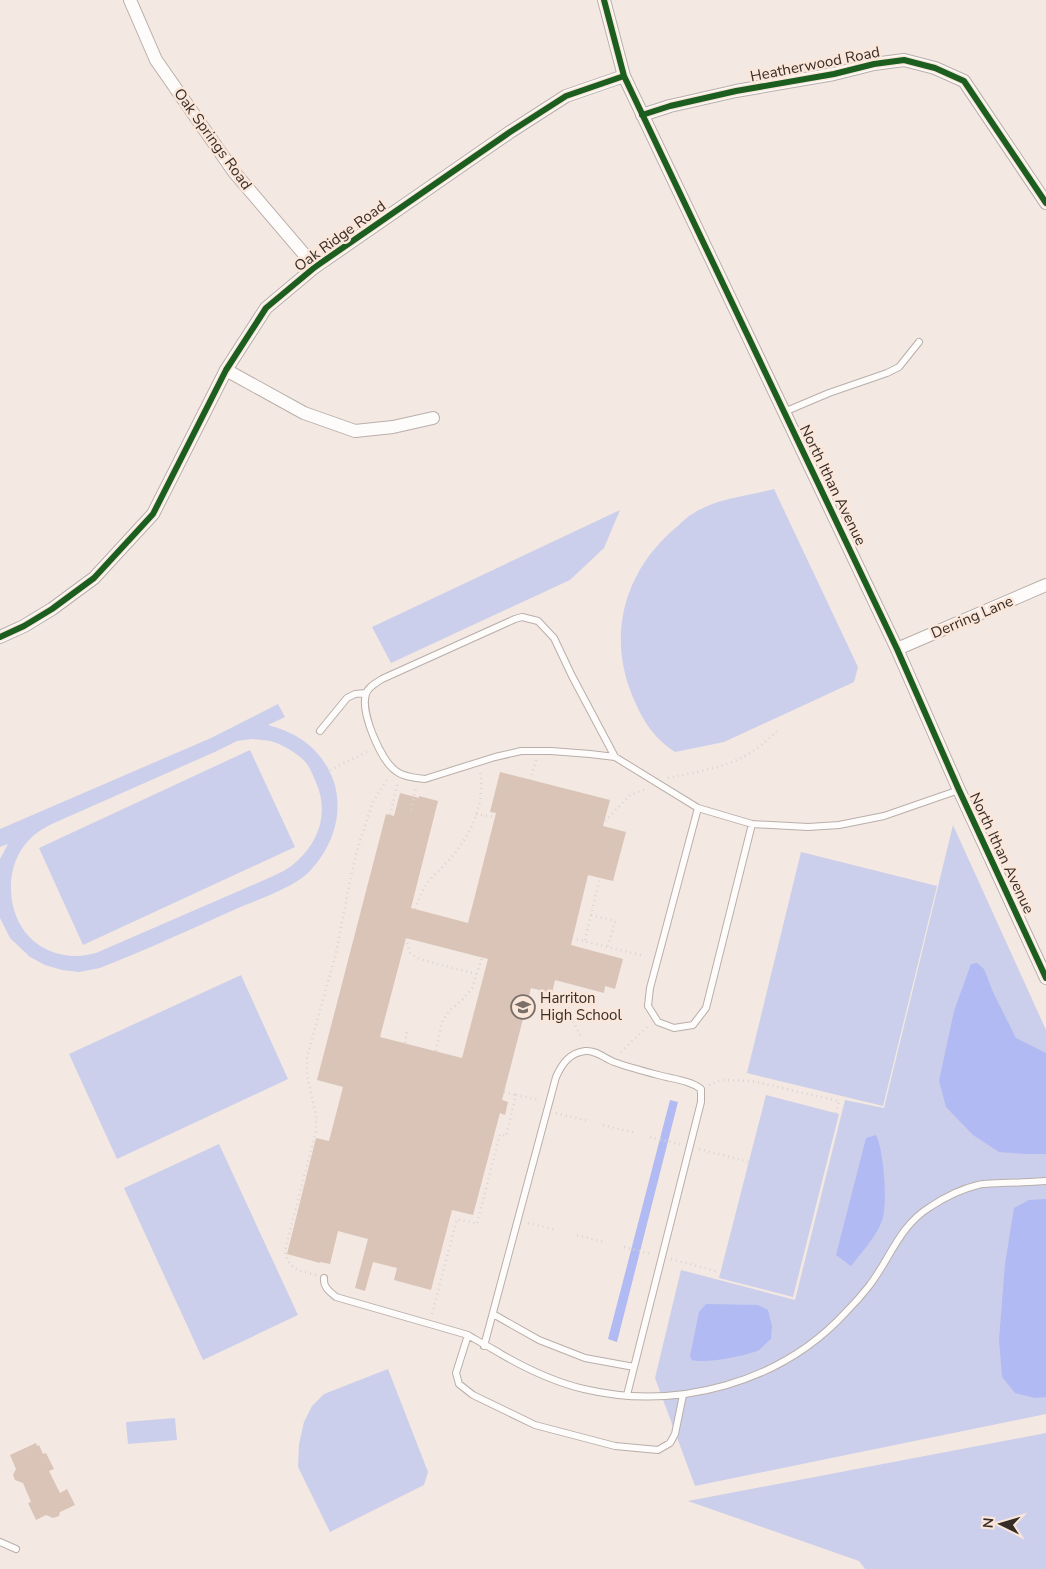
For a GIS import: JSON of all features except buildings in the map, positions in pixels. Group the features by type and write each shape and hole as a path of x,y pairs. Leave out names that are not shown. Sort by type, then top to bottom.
{"street":[{"name":"Oak Springs Road","path":"130,0 156,60 234,172 315,267"},
{"name":"North Ithan Avenue","path":"604,0 624,76 642,116 897,649 959,790 1046,978"},
{"name":"Heatherwood Road","path":"642,116 670,106 736,91 834,74 874,64 904,60 935,68 964,81 1046,204"},
{"name":"Oak Ridge Road","path":"0,637 24,626 52,609 94,578 153,514 226,370 266,308 315,267 510,132 566,96 624,76"},
{"path":"226,370 304,413 355,431 393,427 433,418"},
{"name":"Derring Lane","path":"897,649 1046,585"}],"lane":[{"path":"784,412 899,367 919,342"},
{"path":"615,757 554,638 538,621 522,617 515,618 382,679 366,693 365,716 379,748 396,772 416,778 426,779 434,777 495,757 521,751 551,751 615,757 698,808 752,824 808,827 838,825 884,816 959,790"},
{"path":"320,731 347,698 355,694 366,693"},
{"path":"698,808 650,988 648,1006 658,1022 674,1028 693,1025 706,1008 752,824"},
{"path":"484,1346 556,1077 562,1064 571,1055 586,1051 599,1054 611,1061 694,1084 701,1089 701,1102 626,1395"},
{"path":"324,1278 327,1290 336,1297 468,1335 484,1346 499,1352 524,1367 554,1380 583,1389 610,1394 646,1397 683,1394 714,1389 750,1378 786,1360 819,1338 869,1286 904,1229 928,1208 954,1193 980,1184 1046,1181"},
{"path":"492,1314 539,1340 585,1358 634,1367"},
{"path":"468,1335 456,1372 459,1384 473,1395 535,1425 614,1446 658,1450 670,1443 675,1434 683,1394"},
{"path":"0,1542 16,1549"}],"path":[{"path":"668,778 717,766 743,757 766,742 777,731"},
{"path":"330,770 371,750"},
{"path":"530,780 536,760"},
{"path":"415,909 428,881 457,851 469,832 476,814 482,785 479,771"},
{"path":"324,1278 300,1271 291,1266 286,1258 286,1250 316,1131 316,1115 307,1075 306,1057 336,953 358,846 373,802 389,777"},
{"path":"390,815 398,782"},
{"path":"411,810 416,787"},
{"path":"604,821 630,795 646,789"},
{"path":"476,814 495,817"},
{"path":"585,940 600,878"},
{"path":"592,915 615,921 608,946"},
{"path":"406,938 410,954 419,959 477,974"},
{"path":"572,938 644,956"},
{"path":"436,1051 442,1022 449,1011 472,988 482,958"},
{"path":"548,992 549,994 567,999 569,1015 582,1038"},
{"path":"621,1052 647,1027"},
{"path":"405,1043 407,1032"},
{"path":"709,1085 721,1080 750,1081 839,1101 836,1113"},
{"path":"504,1092 540,1100"},
{"path":"432,1314 457,1219 477,1224 500,1134 506,1136 516,1095"},
{"path":"556,1113 588,1121"},
{"path":"603,1125 636,1133"},
{"path":"650,1137 681,1145"},
{"path":"697,1149 748,1162"},
{"path":"528,1223 556,1230"},
{"path":"577,1235 603,1242"},
{"path":"624,1247 651,1254"},
{"path":"671,1259 719,1272"}],"shaded area":[{"path":"774,489 858,667 854,682 724,742 675,752 656,736 642,717 626,678 621,653 621,629 625,606 633,583 645,562 660,543 690,516 713,504"},
{"path":"620,510 604,548 570,580 391,663 372,627"},
{"path":"278,704 285,717 268,725 280,728 300,738 317,752 329,771 337,794 338,807 334,831 324,853 316,864 308,873 284,889 100,968 79,972 62,970 45,965 30,957 10,938 0,918 0,859 8,844 0,847 0,829 211,738","holes":["252,739 276,743 298,755 309,767 319,789 322,811 317,833 306,852 294,864 271,877 96,953 79,956 63,955 50,951 39,945 22,928 13,904 11,890 13,869 18,855 26,843 42,829 237,741"]},
{"path":"250,750 295,847 83,945 39,848"},
{"path":"953,825 1046,1030 1046,1414 695,1486 655,1378 681,1270 795,1300 845,1100 884,1108"},
{"path":"801,852 937,886 883,1106 747,1073"},
{"path":"241,975 288,1079 117,1159 69,1054"},
{"path":"766,1095 839,1114 793,1297 719,1278"},
{"path":"219,1144 298,1315 203,1360 124,1188"},
{"path":"388,1369 428,1472 424,1485 330,1532 298,1467 299,1444 304,1422 312,1406 324,1394"},
{"path":"175,1418 177,1440 128,1444 126,1422"},
{"path":"1046,1433 1046,1569 865,1569 859,1561 688,1501"}],"water":[{"path":"977,963 984,969 993,992 1016,1038 1046,1053 1046,1154 999,1152 973,1135 946,1107 939,1081 954,1011 971,964"},
{"path":"670,1100 678,1102 617,1342 608,1339"},
{"path":"876,1135 883,1165 884,1213 876,1233 851,1266 836,1255 866,1138"},
{"path":"1046,1199 1046,1397 1035,1398 1015,1393 1002,1377 999,1340 1005,1264 1014,1208 1029,1200"},
{"path":"706,1304 758,1305 768,1310 772,1326 771,1339 759,1350 745,1355 726,1359 692,1360 690,1356 699,1312"}],"cycle path":[{"path":"604,0 624,76 897,649 959,790 1046,978"},
{"path":"642,115 670,106 736,91 834,74 874,64 904,60 935,68 964,81 1046,203"},
{"path":"0,637 24,626 52,609 94,578 153,514 226,370 266,308 315,267 510,132 566,96 624,76"}],"place":[{"name":"Harriton High School","path":"523,1007"}]}
